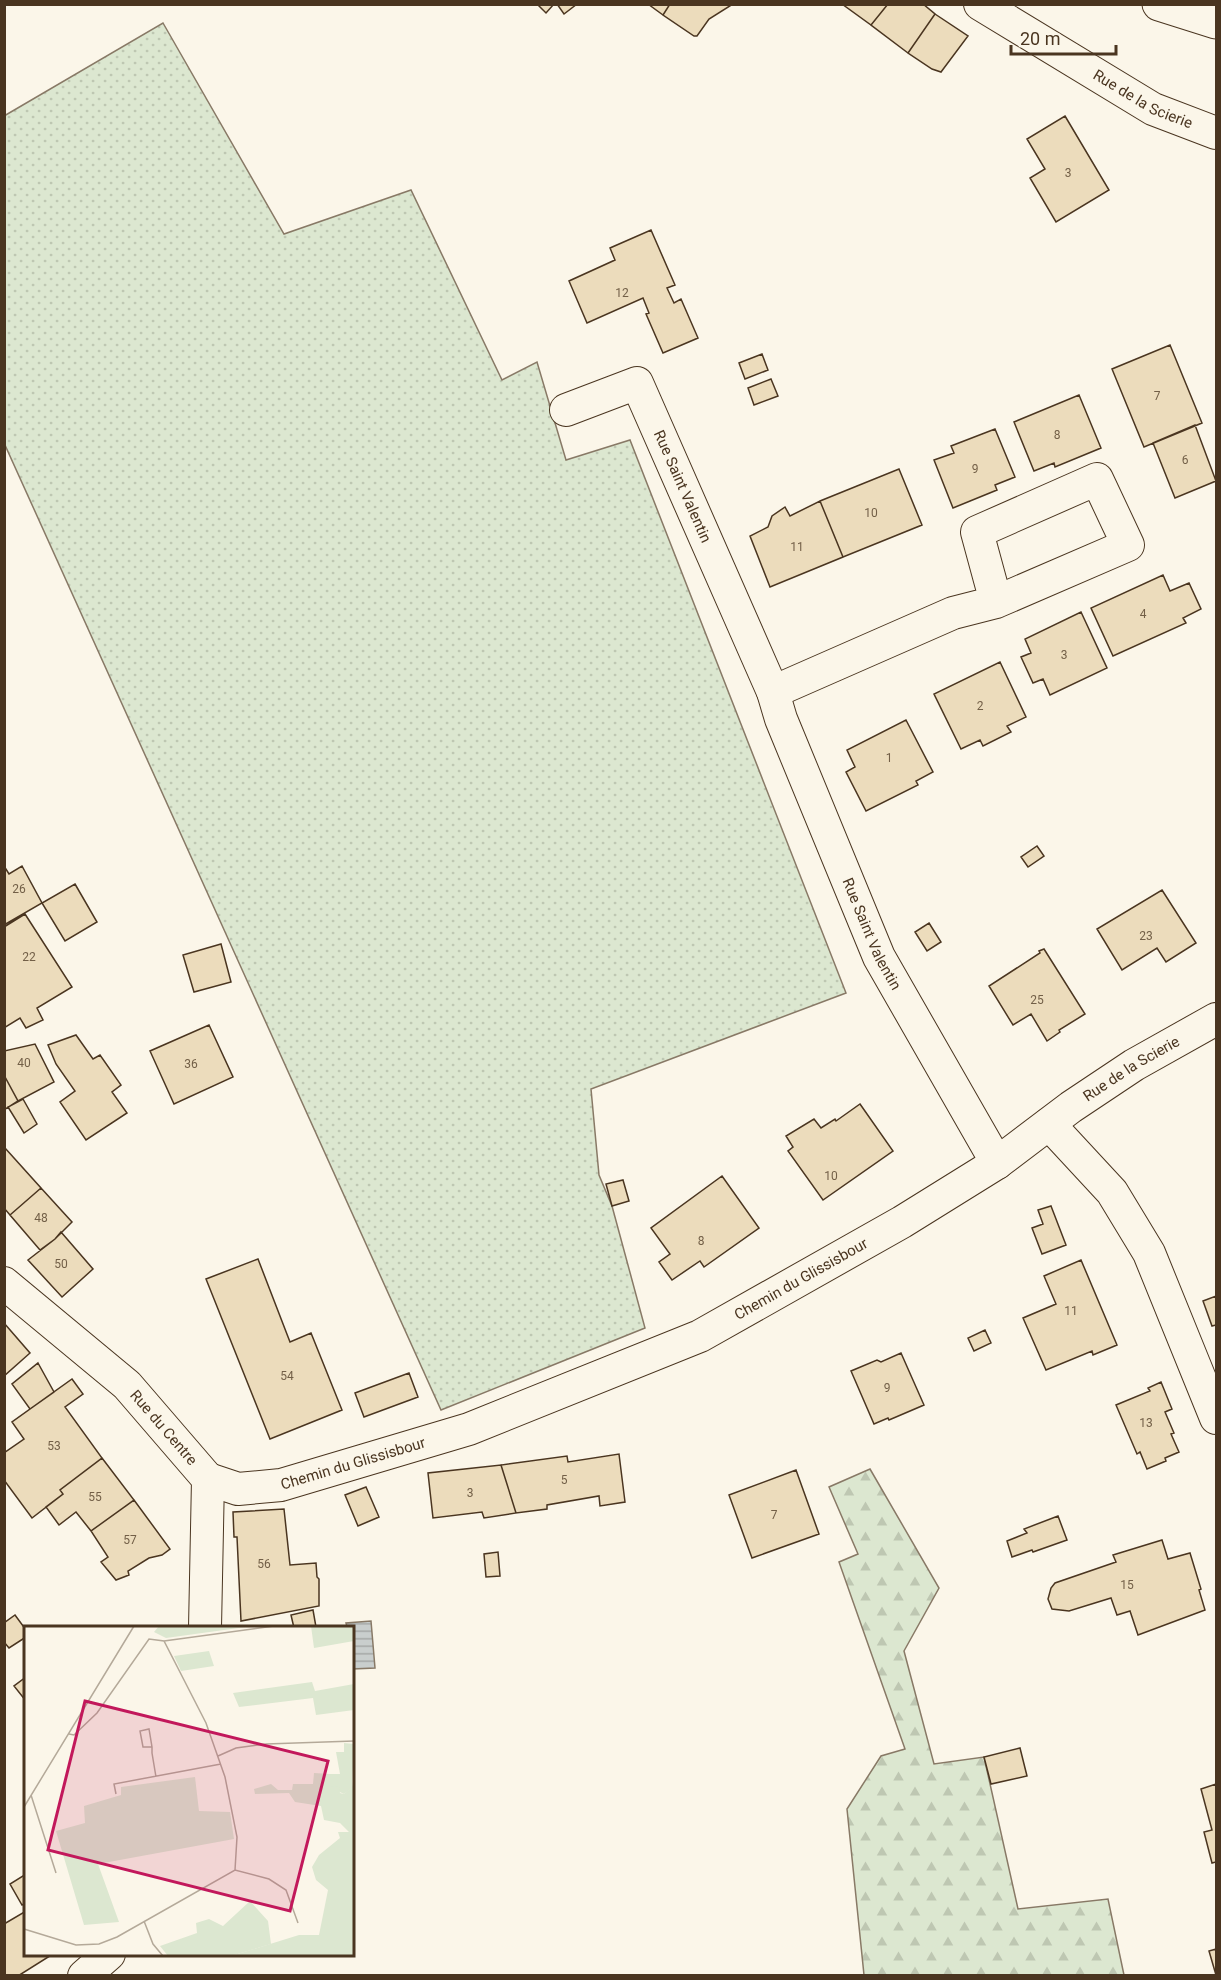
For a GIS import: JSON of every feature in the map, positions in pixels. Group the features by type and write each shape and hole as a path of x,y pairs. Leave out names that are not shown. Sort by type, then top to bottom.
{"main road":[{"path":"1159,4 1216,22"}],"street":[{"name":"Rue de la Scierie","path":"980,4 1154,109 1216,133"},
{"name":"Rue Saint Valentin","path":"566,410 637,383 772,692 780,719 879,957 997,1163"},
{"path":"772,692 953,613 996,602 1128,545 1097,479 977,532 996,602"},
{"name":"Rue de la Scierie","path":"1049,1124 1134,1065 1216,1019"},
{"path":"1049,1124 1112,1192 1149,1253 1216,1418"},
{"name":"Chemin du Glissisbour","path":"208,1479 238,1489 281,1485 480,1425 700,1336 902,1222 997,1163 1049,1124"},
{"name":"Rue du Centre","path":"4,1283 127,1385 208,1479 205,1626"},
{"path":"84,1976 108,1956"}],"green space":[{"path":"163,23 284,234 411,190 502,380 537,362 566,460 630,440 846,993 591,1089 599,1175 612,1206 645,1328 441,1410 5,445 4,116"},
{"path":"870,1469 939,1588 904,1651 934,1764 984,1757 1018,1909 1108,1899 1124,1975 864,1975 847,1809 881,1756 905,1749 839,1562 858,1554 829,1487"}],"shaded area":[{"path":"371,1621 375,1668 354,1669 354,1626 347,1626 346,1623"}],"building":[{"path":"537,4 554,4 546,13"},
{"path":"557,4 577,4 564,14"},
{"path":"648,4 670,4 663,15"},
{"path":"670,4 733,4 709,19 697,36 694,36 663,15"},
{"path":"842,4 888,4 871,25"},
{"path":"888,4 923,4 935,14 908,53 871,25"},
{"path":"935,14 968,36 941,72 932,69 908,53"},
{"path":"1065,116 1109,190 1056,222 1030,178 1045,169 1027,139"},
{"path":"651,230 675,285 667,288 674,303 681,299 698,338 663,353 646,314 649,313 643,298 587,323 569,281 615,260 610,248"},
{"path":"1170,345 1202,423 1144,447 1112,369"},
{"path":"762,354 768,370 745,379 739,363"},
{"path":"771,379 778,396 754,405 748,388"},
{"path":"1079,395 1101,448 1055,467 1054,463 1034,471 1014,422"},
{"path":"1195,425 1216,481 1175,498 1153,443"},
{"path":"995,429 1015,477 995,485 997,490 953,508 934,460 954,453 951,446"},
{"path":"899,469 922,525 843,557 820,501"},
{"path":"820,501 843,557 770,587 750,536 768,527 772,516 785,507 790,516"},
{"path":"1163,575 1170,591 1189,583 1201,609 1183,618 1186,623 1113,656 1091,608"},
{"path":"1081,612 1107,668 1050,695 1043,679 1033,683 1021,657 1031,653 1025,639"},
{"path":"1000,662 1026,717 1007,726 1011,732 983,746 980,740 961,749 934,694"},
{"path":"906,720 933,772 916,781 918,785 866,811 846,772 855,767 847,750"},
{"path":"1037,846 1044,856 1028,867 1021,857"},
{"path":"4,866 9,874 22,866 42,903 4,925"},
{"path":"75,884 97,922 65,941 42,903"},
{"path":"1162,890 1196,943 1166,962 1157,948 1122,970 1097,929"},
{"path":"25,914 72,987 37,1008 43,1020 26,1028 20,1018 4,1028 4,927"},
{"path":"929,923 941,942 927,951 915,932"},
{"path":"221,944 231,982 194,992 183,955"},
{"path":"1044,949 1085,1014 1059,1030 1060,1032 1047,1041 1031,1014 1013,1025 989,986"},
{"path":"209,1025 233,1077 174,1104 150,1051"},
{"path":"76,1035 93,1059 100,1055 121,1085 112,1092 127,1113 86,1140 60,1102 75,1091 56,1064 48,1045"},
{"path":"35,1044 54,1082 18,1101 4,1075 4,1051"},
{"path":"4,1075 18,1101 4,1110"},
{"path":"23,1099 37,1124 24,1133 8,1107"},
{"path":"860,1104 893,1151 823,1200 788,1151 793,1147 786,1136 814,1119 821,1128 835,1119 836,1121"},
{"path":"5,1148 41,1188 10,1215 4,1208"},
{"path":"722,1176 759,1228 704,1267 700,1261 672,1280 659,1262 670,1254 651,1228"},
{"path":"623,1180 629,1201 612,1206 606,1184"},
{"path":"41,1188 72,1222 40,1250 10,1215"},
{"path":"1051,1206 1066,1245 1042,1254 1032,1228 1043,1224 1038,1210"},
{"path":"61,1232 93,1269 62,1297 28,1260"},
{"path":"258,1259 290,1342 311,1333 342,1410 270,1439 206,1279"},
{"path":"1081,1260 1117,1345 1093,1355 1092,1351 1046,1370 1023,1318 1056,1304 1044,1276"},
{"path":"1216,1296 1216,1325 1212,1326 1203,1301"},
{"path":"4,1323 30,1353 4,1376"},
{"path":"985,1330 991,1343 974,1351 968,1338"},
{"path":"901,1353 924,1405 874,1424 851,1371"},
{"path":"38,1363 54,1392 30,1409 12,1384"},
{"path":"409,1373 418,1397 364,1417 355,1393"},
{"path":"72,1379 83,1394 65,1407 102,1458 60,1490 63,1494 32,1518 4,1480 4,1453 24,1439 12,1422"},
{"path":"1161,1382 1172,1409 1165,1412 1179,1452 1165,1458 1166,1461 1147,1469 1140,1452 1137,1454 1116,1405 1150,1391 1148,1388"},
{"path":"619,1454 625,1502 600,1506 599,1496 547,1505 547,1509 516,1513 501,1465 567,1456 568,1462"},
{"path":"102,1458 134,1500 91,1531 76,1512 59,1525 46,1507 63,1494 60,1490"},
{"path":"501,1465 516,1513 484,1518 482,1512 433,1518 428,1473"},
{"path":"796,1470 819,1534 752,1558 729,1495"},
{"path":"366,1487 379,1517 358,1526 345,1495"},
{"path":"134,1500 170,1549 162,1555 149,1558 128,1571 129,1575 116,1580 101,1562 108,1557 91,1531"},
{"path":"284,1509 290,1565 316,1563 319,1579 319,1606 241,1621 237,1537 234,1537 233,1512"},
{"path":"1058,1516 1067,1540 1012,1557 1007,1541 1027,1533 1024,1529"},
{"path":"1162,1540 1168,1559 1190,1553 1205,1610 1138,1635 1130,1611 1117,1615 1111,1598 1069,1611 1052,1609 1048,1599 1055,1583 1116,1562 1113,1555"},
{"path":"498,1552 500,1576 486,1577 484,1554"},
{"path":"313,1610 316,1626 294,1626 291,1615"},
{"path":"15,1615 24,1627 24,1638 9,1648 4,1642 4,1623"},
{"path":"24,1678 24,1698 14,1686"},
{"path":"1020,1748 1027,1776 991,1784 984,1757"},
{"path":"1216,1784 1216,1862 1212,1863 1204,1832 1212,1830 1201,1789"},
{"path":"24,1875 24,1904 22,1905 10,1884"},
{"path":"24,1912 24,1956 50,1956 18,1976 4,1976 4,1924"},
{"path":"1216,1949 1216,1975 1209,1951"}]}
